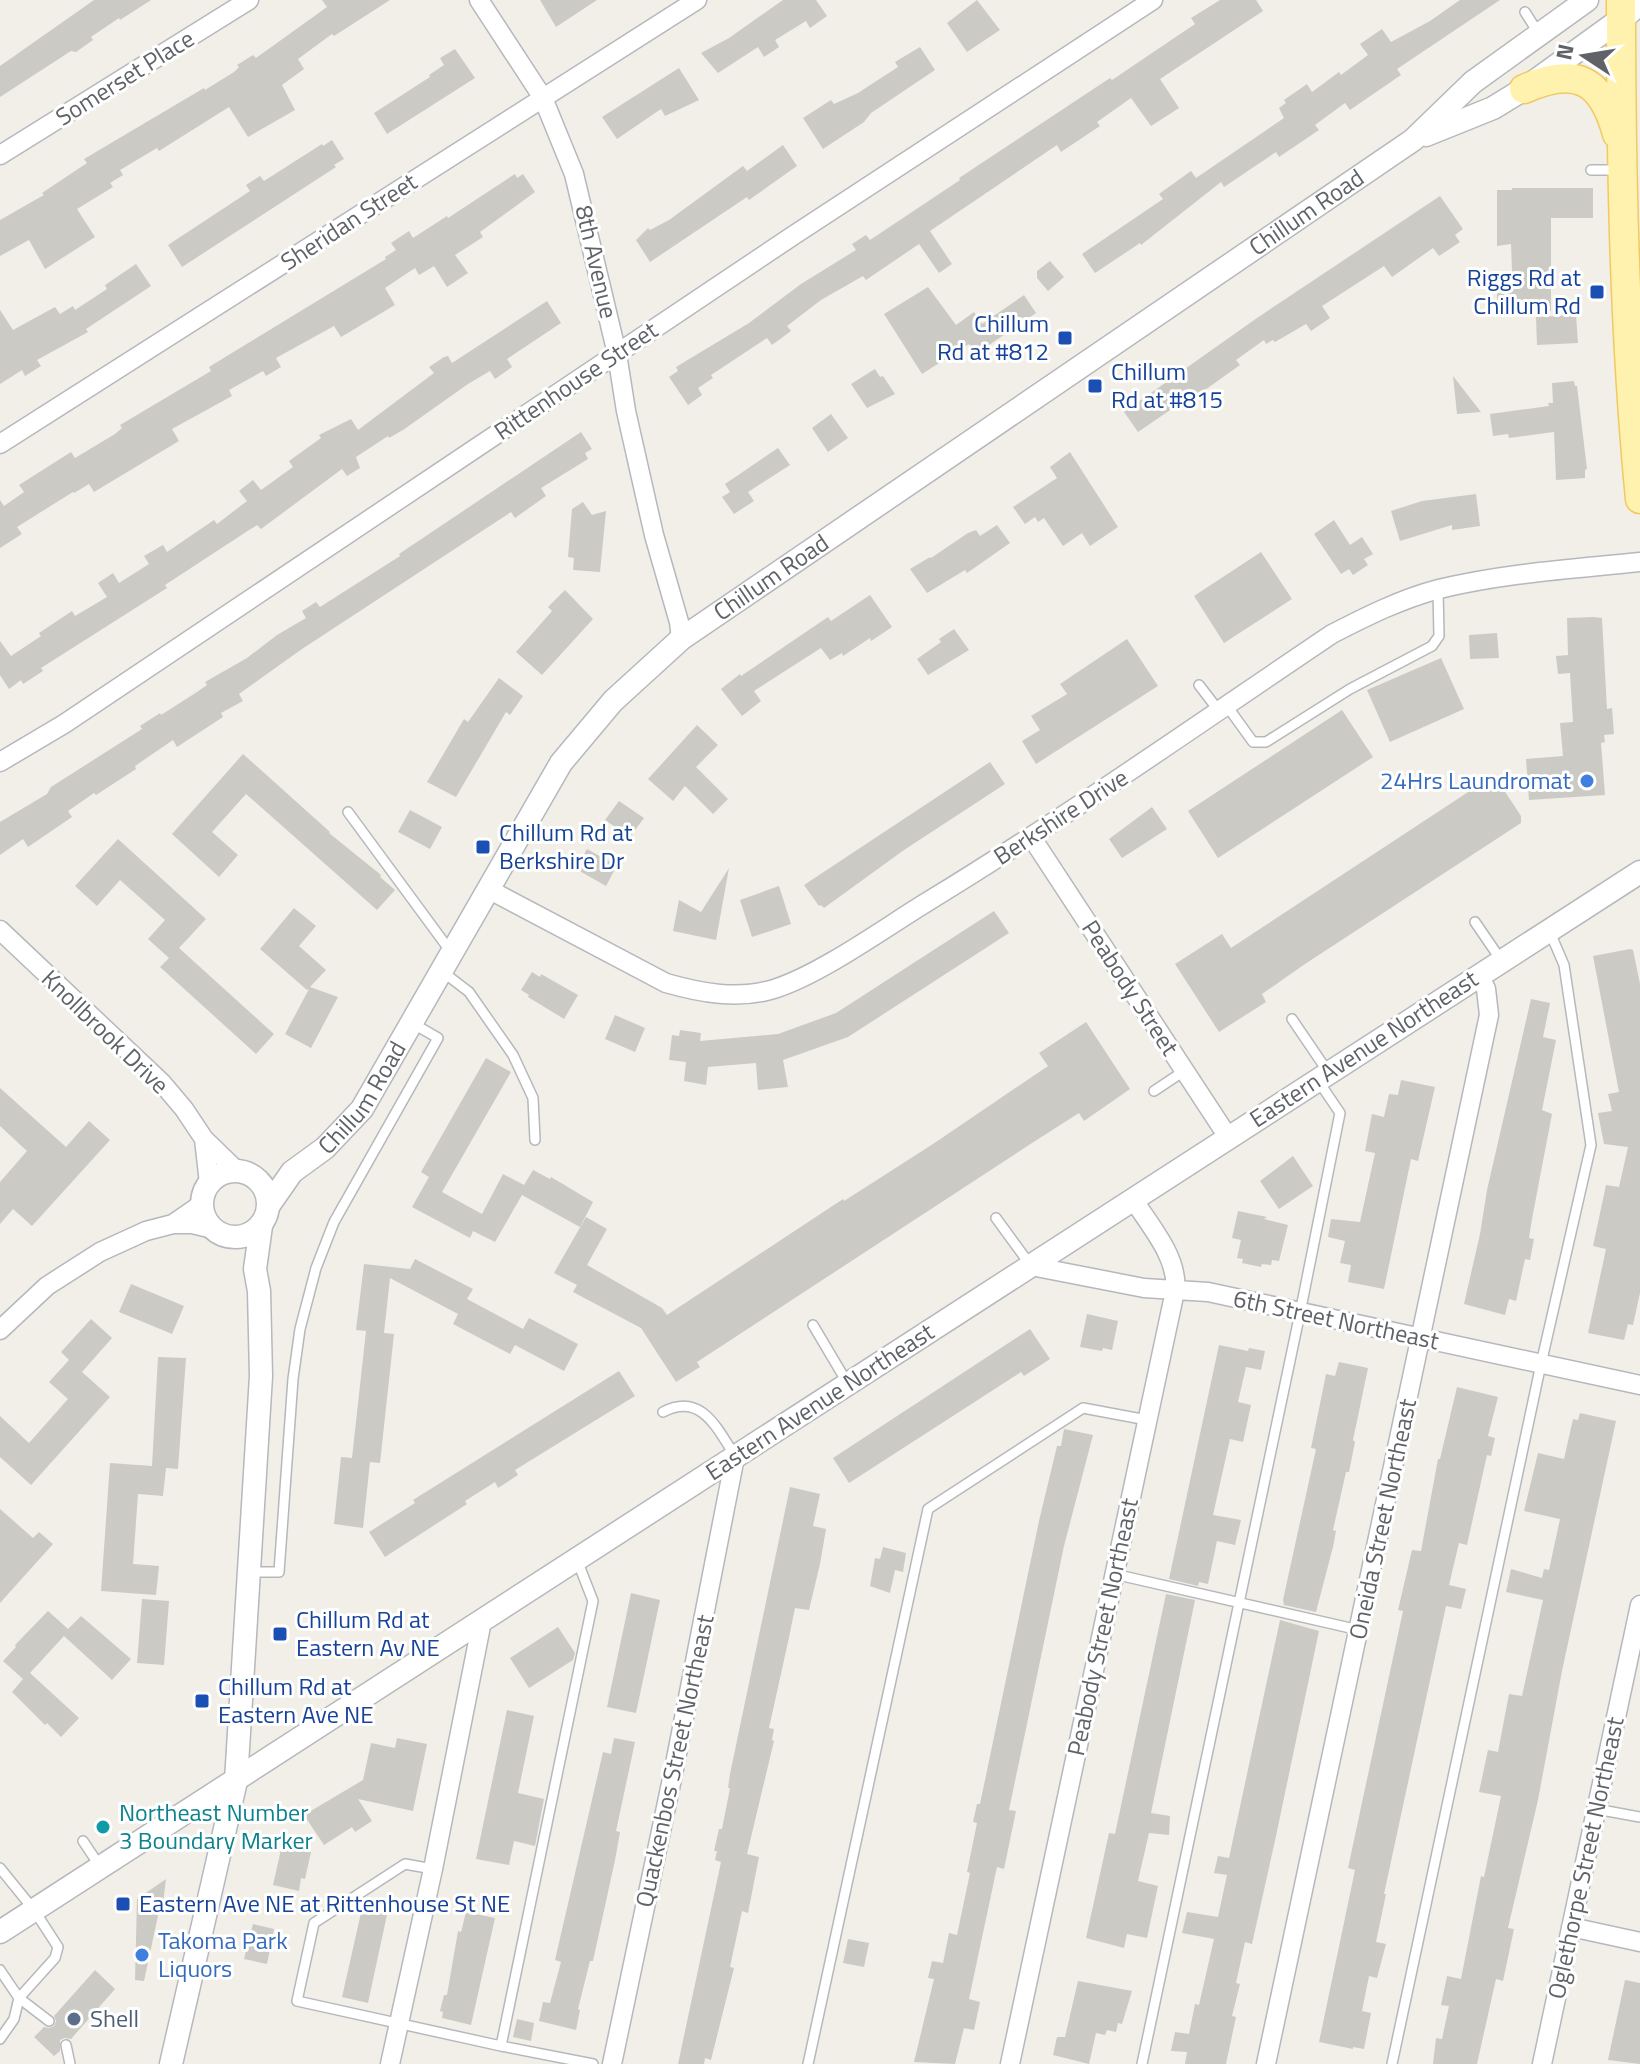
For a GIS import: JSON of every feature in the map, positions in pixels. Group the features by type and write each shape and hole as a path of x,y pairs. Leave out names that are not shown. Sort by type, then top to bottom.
{"main road":[{"path":"1627,7 1623,162 1630,396 1640,499"},
{"path":"1524,89 1549,78 1570,76 1579,79 1604,100 1611,112 1623,162"}],"street":[{"name":"Somerset Place","path":"0,155 249,0"},
{"name":"8th Avenue","path":"479,0 543,98 574,174 617,354 626,411 654,535 681,639"},
{"name":"Sheridan Street","path":"0,444 697,0"},
{"name":"Rittenhouse Street","path":"0,762 64,724 1153,0"},
{"name":"Chillum Road","path":"171,2064 236,1781 261,1376 259,1291 255,1269 265,1215 292,1172 325,1148 362,1109 561,763 613,701 681,639 1413,140 1473,82 1587,0"},
{"name":"Chillum Road","path":"1413,140 1489,116 1627,7"},
{"name":"Berkshire Drive","path":"488,889 666,983 710,993 774,989 841,955 1032,838 1369,614 1438,590 1486,580 1640,562"},
{"name":"Peabody Street","path":"1032,838 1228,1137"},
{"name":"Eastern Avenue Northeast","path":"0,1932 1640,872"},
{"name":"Knollbrook Drive","path":"0,930 162,1083 204,1139 245,1173"},
{"name":"Oneida Street Northeast","path":"1266,2064 1489,1015 1486,989 1479,974"},
{"name":"Knollbrook Drive","path":"204,1139 205,1194"},
{"path":"173,1224 205,1194 217,1176 245,1173 271,1177 292,1172"},
{"path":"0,1330 47,1286 100,1252 146,1231 173,1224 192,1224 221,1233 252,1233 265,1215 265,1189 245,1173"},
{"path":"205,1194 208,1223 242,1249 255,1269"},
{"name":"Peabody Street Northeast","path":"1010,2064 1175,1291 1172,1263 1133,1199"},
{"name":"6th Street Northeast","path":"1031,1266 1144,1288 1208,1292 1640,1385"},
{"name":"Quackenbos Street Northeast","path":"612,2064 735,1457"},
{"name":"Oglethorpe Street Northeast","path":"1542,2064 1640,1605"},
{"path":"390,2064 433,1869 482,1621"},
{"path":"1571,1927 1640,1942"}],"lane":[{"path":"1525,12 1539,34"},
{"path":"1591,170 1623,162"},
{"path":"1199,685 1253,742 1266,742 1350,689 1432,646 1439,636 1438,590"},
{"path":"348,812 446,961 513,1055 533,1098 535,1140"},
{"path":"1475,922 1501,960"},
{"path":"1392,2064 1541,1364 1591,1145 1564,965 1549,929"},
{"path":"1142,2064 1340,1113 1292,1019"},
{"path":"249,1572 279,1572 293,1379 300,1329 316,1268 334,1222 438,1038 412,1023"},
{"path":"1154,1091 1184,1071"},
{"path":"996,1218 1031,1266"},
{"path":"813,1325 848,1384"},
{"path":"663,1412 681,1405 704,1413 735,1457"},
{"path":"808,2064 928,1509 1083,1408 1147,1420"},
{"path":"501,2046 593,1601 577,1560"},
{"path":"1114,1574 1359,1630"},
{"path":"1596,1809 1640,1817"},
{"path":"83,1841 101,1868"},
{"path":"433,1869 405,1864 314,1923 297,2001 593,2064"},
{"path":"0,1868 34,1910 58,1947 55,1958 19,1998 14,2019 0,2039"},
{"path":"0,1970 19,1998 49,2021"},
{"path":"66,2045 70,2064"}],"building":[{"path":"94,0 151,0 91,37 93,40 76,52 71,51 0,97 0,66"},
{"path":"322,0 390,0 334,36 332,34 298,59 304,69 282,85 295,110 248,137 229,107 159,151 157,148 120,170 123,175 110,183 113,187 77,209 95,237 45,269 29,240 0,256 0,220 44,195 42,193 87,163 84,159 205,90 234,72 239,67 237,65 253,55 256,58 327,7"},
{"path":"540,0 597,0 556,27"},
{"path":"783,0 816,0 827,16 810,28 806,21 775,40 779,47 764,57 758,47 718,73 701,53 729,38"},
{"path":"977,0 1000,30 967,52 947,23"},
{"path":"1220,0 1256,0 1263,11 1160,79 1179,108 1151,126 1131,98 1097,122 1100,126 1061,152 1057,145 930,231 952,264 939,273 919,244 866,280 863,276 821,300 787,326 791,331 772,345 767,338 711,375 713,378 698,388 702,395 688,405 669,377 678,371 676,367 749,323 801,284 856,250 852,244 866,235 870,240 1110,78 1112,80 1195,24 1191,18"},
{"path":"1460,0 1500,0 1397,69 1401,75 1350,110 1345,103 1315,125 1319,130 1279,157 1276,152 1224,187 1221,182 1141,245 1095,273 1082,254 1163,199 1159,194 1191,171 1196,178 1284,118 1279,108 1286,103 1284,100 1307,84 1312,92 1339,72 1341,75 1368,55 1360,44 1382,29 1391,42"},
{"path":"920,47 935,70 823,149 803,118 831,100 834,104 858,93 898,67 895,62"},
{"path":"455,49 475,78 387,134 374,113 430,77 444,65 440,58"},
{"path":"679,68 699,100 665,116 661,109 617,139 602,117"},
{"path":"332,140 344,159 334,165 336,167 182,267 168,245 250,191 246,185 260,176 264,181"},
{"path":"783,145 797,166 650,262 636,240 648,228 650,230 669,220 743,166 747,171"},
{"path":"515,174 517,178 523,174 535,192 480,232 483,237 455,255 468,273 447,287 434,266 419,275 415,268 385,288 395,305 341,337 334,326 276,358 281,367 266,376 263,371 229,390 232,396 172,429 179,441 94,492 89,484 73,492 17,527 22,534 0,548 0,500 4,506 24,492 19,485 71,452 75,458 115,434 122,428 120,425 211,371 209,367 386,259 396,250 391,243 409,231 413,238"},
{"path":"1593,188 1593,218 1551,218 1551,311 1497,311 1497,290 1512,271 1511,244 1497,246 1497,190"},
{"path":"1440,196 1463,229 1455,235 1460,242 1439,256 1433,248 1392,277 1384,266 1322,306 1330,318 1311,331 1306,324 1275,342 1266,344 1264,340 1236,360 1240,365 1181,407 1179,404 1138,432 1124,412 1257,318"},
{"path":"1050,261 1064,277 1048,291 1037,278 1037,271"},
{"path":"136,264 151,286 86,329 88,332 37,360 41,366 25,376 22,370 0,384 0,310 13,330 55,307 60,314 73,306 75,310 107,289 105,285"},
{"path":"928,287 956,325 974,312 982,324 1024,295 1036,313 976,354 969,344 922,374 884,314"},
{"path":"547,301 561,323 507,359 512,367 495,379 490,371 468,384 403,430 356,457 360,468 347,476 342,469 261,529 257,525 165,585 167,588 41,668 43,671 9,689 0,675 0,641 11,656 72,611 75,616 107,597 98,583 113,573 119,583 149,564 144,556 163,545 167,552 214,520 217,524 247,501 239,491 253,480 261,490 293,467 289,461 321,438 319,435 351,419 358,430 434,373 429,367 448,356 452,363"},
{"path":"1576,315 1578,343 1537,345 1536,317"},
{"path":"875,369 895,394 867,408 851,384"},
{"path":"1453,376 1481,412 1457,414"},
{"path":"1574,381 1587,469 1585,478 1556,480 1554,432 1509,438 1508,434 1493,436 1490,414 1549,406 1548,403 1553,403 1552,383"},
{"path":"831,414 848,438 828,452 812,428"},
{"path":"581,432 592,449 585,453 588,459 541,488 546,496 515,518 511,512 302,649 239,694 243,701 221,713 223,717 177,747 173,740 135,766 136,769 68,811 72,817 28,847 23,839 0,855 0,822 142,729 140,726 197,692 207,685 205,682 306,618 302,611 316,602 320,607 400,556"},
{"path":"778,448 790,465 748,492 754,501 734,514 722,497 730,492 725,484"},
{"path":"1070,452 1118,527 1090,546 1082,533 1063,546 1044,518 1038,522 1035,517 1025,524 1013,507 1057,478 1050,467"},
{"path":"1476,494 1480,526 1452,530 1452,525 1400,541 1391,511 1422,501"},
{"path":"583,502 592,515 606,511 600,572 573,570 574,558 568,557 572,509"},
{"path":"1334,520 1350,545 1362,537 1373,554 1364,559 1368,565 1353,575 1349,569 1341,574 1314,534"},
{"path":"997,525 1010,543 967,573 965,570 927,593 910,569 968,533 976,530 980,536"},
{"path":"1261,552 1292,599 1224,643 1194,596"},
{"path":"565,590 593,619 542,675 516,652 552,611 548,607"},
{"path":"870,595 892,627 871,641 870,638 843,656 842,653 830,660 821,648 754,691 761,701 742,716 721,689 828,617 831,621"},
{"path":"1567,618 1602,618 1607,709 1612,708 1614,734 1604,735 1605,742 1601,743 1605,795 1529,800 1526,759 1563,756 1560,723 1573,722 1570,673 1558,674 1556,656 1568,655"},
{"path":"954,629 969,650 928,675 917,659"},
{"path":"1497,633 1499,658 1470,659 1469,635"},
{"path":"1127,639 1158,686 1036,764 1022,741 1040,730 1031,716 1067,694 1060,684"},
{"path":"1441,658 1464,709 1390,742 1367,690"},
{"path":"499,678 523,696 510,715 506,712 456,797 427,782 464,719 468,722"},
{"path":"1342,710 1373,757 1218,858 1188,811"},
{"path":"697,725 718,745 696,767 728,799 713,814 685,786 673,801 648,779"},
{"path":"243,754 395,890 377,910 246,794 212,832 238,855 219,877 172,834"},
{"path":"990,762 1005,784 904,850 824,908 819,906 804,885"},
{"path":"1494,775 1521,816 1521,823 1305,964 1262,994 1266,1002 1219,1032 1175,964 1222,934 1231,948"},
{"path":"619,801 644,818 630,837 605,820"},
{"path":"1152,807 1167,829 1122,858 1109,839"},
{"path":"410,810 442,827 430,849 398,832"},
{"path":"118,839 206,919 179,948 274,1034 256,1054 160,967 169,958 148,939 165,920 120,880 97,906 75,886"},
{"path":"587,849 614,864 606,886 576,869"},
{"path":"729,868 716,940 673,931 679,900 701,912"},
{"path":"779,886 791,924 752,937 740,900"},
{"path":"294,908 316,926 299,946 326,970 310,987 338,997 311,1048 285,1034 309,989 260,949"},
{"path":"994,911 1009,933 848,1037 783,1060 788,1087 758,1090 756,1063 708,1067 706,1085 684,1081 686,1062 669,1060 672,1035 679,1036 680,1030 701,1033 700,1041 778,1034 836,1013"},
{"path":"1633,950 1640,984 1640,1293 1633,1325 1628,1324 1624,1340 1588,1333 1606,1249 1593,1246 1606,1185 1619,1187 1628,1147 1604,1144 1598,1113 1612,1111 1608,1094 1619,1092 1593,956"},
{"path":"532,972 578,995 564,1019 521,990"},
{"path":"1531,999 1550,1003 1543,1037 1556,1040 1542,1110 1552,1114 1529,1238 1534,1239 1530,1260 1525,1259 1516,1301 1509,1299 1505,1315 1464,1304"},
{"path":"615,1015 645,1028 635,1052 605,1039"},
{"path":"1086,1022 1130,1089 1084,1121 1079,1113 1032,1143 697,1362 700,1367 676,1382 641,1328 573,1292 577,1285 554,1273 586,1217 607,1229 587,1265 662,1308 667,1315 1048,1066 1039,1053"},
{"path":"486,1058 511,1072 442,1192 482,1214 503,1174 524,1185 533,1170 593,1202 580,1227 522,1195 495,1242 473,1231 470,1238 412,1207 429,1177 421,1172"},
{"path":"1401,1080 1435,1087 1418,1161 1411,1159 1384,1289 1348,1282 1351,1265 1340,1263 1345,1241 1328,1237 1331,1219 1360,1222 1375,1153 1365,1151 1372,1114 1384,1117 1389,1094 1398,1095"},
{"path":"0,1088 66,1147 89,1121 110,1140 32,1226 13,1209 0,1224 0,1182 27,1151 0,1126"},
{"path":"1293,1156 1313,1186 1279,1209 1260,1181"},
{"path":"1238,1211 1288,1225 1279,1261 1272,1260 1271,1265 1262,1264 1261,1267 1242,1263 1243,1259 1237,1258 1241,1240 1232,1238"},
{"path":"415,1259 473,1289 467,1299 523,1329 529,1318 578,1344 564,1371 515,1345 510,1354 453,1324 458,1314 390,1278 384,1333 394,1334 380,1463 370,1462 363,1528 334,1524 341,1457 352,1458 366,1331 356,1330 364,1264 410,1269"},
{"path":"131,1284 184,1306 172,1334 119,1312"},
{"path":"1087,1314 1118,1321 1112,1350 1080,1347"},
{"path":"91,1319 112,1338 82,1372 110,1397 31,1485 0,1457 0,1416 29,1443 68,1399 49,1382 69,1360 61,1352"},
{"path":"1030,1329 1050,1359 1024,1376 1021,1372 849,1483 833,1458"},
{"path":"1219,1345 1265,1351 1261,1370 1246,1367 1238,1402 1251,1405 1243,1442 1230,1439 1213,1515 1241,1520 1235,1545 1217,1541 1208,1584 1199,1582 1198,1586 1169,1579"},
{"path":"158,1357 186,1358 178,1469 166,1468 163,1496 138,1494 133,1564 159,1566 156,1595 101,1591 110,1463 152,1466"},
{"path":"1339,1362 1368,1368 1349,1472 1346,1472 1333,1530 1336,1531 1333,1547 1316,1612 1284,1605 1283,1600 1316,1449 1311,1448 1326,1374 1335,1376"},
{"path":"619,1371 635,1396 515,1470 518,1475 498,1488 495,1482 465,1501 467,1504 385,1557 369,1532 415,1503 413,1500"},
{"path":"1457,1387 1498,1397 1488,1436 1495,1438 1491,1456 1487,1455 1467,1545 1459,1543 1449,1585 1466,1589 1461,1609 1446,1606 1384,1894 1376,1942 1386,1944 1377,1978 1369,1976 1362,2011 1371,2013 1364,2049 1353,2049 1319,2042 1355,1870 1348,1868 1403,1611 1398,1610 1412,1550 1421,1551 1438,1459"},
{"path":"1580,1413 1616,1421 1562,1671 1538,1800 1508,1928 1514,1929 1503,1981 1496,1979 1477,2064 1433,2064 1436,2038 1442,2039 1449,2006 1441,2005 1447,1976 1461,1979 1481,1876 1484,1877 1501,1796 1479,1792 1488,1750 1498,1752 1509,1694 1522,1696 1543,1600 1506,1592 1511,1569 1542,1578 1544,1569 1549,1570 1560,1519 1524,1511 1538,1453 1564,1459 1573,1419 1578,1420"},
{"path":"1064,1429 1093,1435 1064,1546 1009,1810 1016,1811 1004,1869 997,1867 969,1999 980,2002 974,2030 964,2028 955,2064 914,2062 934,1979 928,1978 932,1961 943,1963 949,1933 957,1935 970,1873 967,1872 977,1823 973,1822 977,1804 980,1804 1039,1521"},
{"path":"790,1487 820,1494 813,1526 826,1529 820,1564 809,1610 795,1608 769,1728 774,1729 774,1741 747,1854 759,1857 748,1913 742,1911 730,1967 734,1968 711,2060 705,2058 704,2064 678,2064 721,1862 715,1860 717,1851 714,1851 719,1829 722,1829 730,1774"},
{"path":"0,1509 33,1538 39,1532 53,1544 0,1603"},
{"path":"883,1547 906,1553 903,1572 895,1570 890,1593 870,1586 875,1558 880,1559"},
{"path":"631,1593 660,1600 636,1713 607,1707"},
{"path":"1166,1594 1195,1600 1151,1813 1170,1816 1169,1835 1149,1833 1138,1881 1158,1886 1147,1938 1127,1934 1124,1948 1086,1938 1109,1833 1115,1834"},
{"path":"142,1599 169,1601 164,1665 137,1663"},
{"path":"48,1611 68,1629 81,1616 131,1659 112,1680 64,1636 30,1673 79,1718 61,1737 12,1692 23,1679 3,1661"},
{"path":"1280,1620 1319,1631 1276,1836 1252,1944 1245,1942 1236,1983 1240,1984 1232,2016 1236,2017 1226,2064 1185,2064 1187,2052 1171,2051 1175,2032 1189,2034 1214,1939 1182,1933 1187,1912 1218,1917 1227,1875 1214,1873 1218,1856 1229,1858"},
{"path":"558,1627 575,1653 573,1660 529,1688 510,1658"},
{"path":"507,1710 534,1716 518,1793 544,1799 535,1846 514,1841 509,1865 476,1859"},
{"path":"397,1738 427,1744 413,1811 358,1799 372,1821 355,1832 352,1827 324,1845 304,1815 363,1780 371,1743 395,1748"},
{"path":"614,1738 635,1742 616,1831 620,1832 615,1860 593,1961 590,1961 578,2009 576,2030 539,2021 543,2002 550,2003 561,1962 555,1960 603,1752 611,1754"},
{"path":"282,1845 311,1852 299,1891 273,1885"},
{"name":"Takoma Park Liquors","path":"166,1879 162,1911 159,1911 144,1981 135,1980 137,1899"},
{"path":"363,1904 388,1910 368,2003 342,1997"},
{"path":"466,1912 495,1918 471,2025 442,2018 443,2012 440,2011 444,1995 447,1995 458,1931 461,1932"},
{"path":"253,1924 274,1929 267,1964 244,1959"},
{"path":"848,1939 869,1943 864,1967 843,1963"},
{"path":"95,1970 115,1989 71,2039 60,2040 60,2051 54,2056 34,2037 44,2027 54,2026 54,2016"},
{"path":"1625,1980 1640,1983 1640,2064 1608,2060"},
{"path":"1078,1981 1132,1991 1122,2024 1118,2023 1116,2032 1107,2030 1105,2035 1096,2033 1089,2064 1053,2055 1057,2037 1065,2037"},
{"path":"517,2019 534,2023 531,2041 513,2037"}],"place":[{"name":"Riggs Rd at Chillum Rd","path":"1597,292"},
{"name":"Chillum Rd at #812","path":"1065,338"},
{"name":"Chillum Rd at #815","path":"1095,386"},
{"name":"24Hrs Laundromat","path":"1587,781"},
{"name":"Chillum Rd at Berkshire Dr","path":"483,847"},
{"name":"Chillum Rd at Eastern Av NE","path":"280,1634"},
{"name":"Chillum Rd at Eastern Ave NE","path":"202,1701"},
{"name":"Northeast Number 3 Boundary Marker","path":"103,1827"},
{"name":"Eastern Ave NE at Rittenhouse St NE","path":"123,1904"},
{"name":"Takoma Park Liquors","path":"142,1955"},
{"name":"Shell","path":"74,2019"}]}
